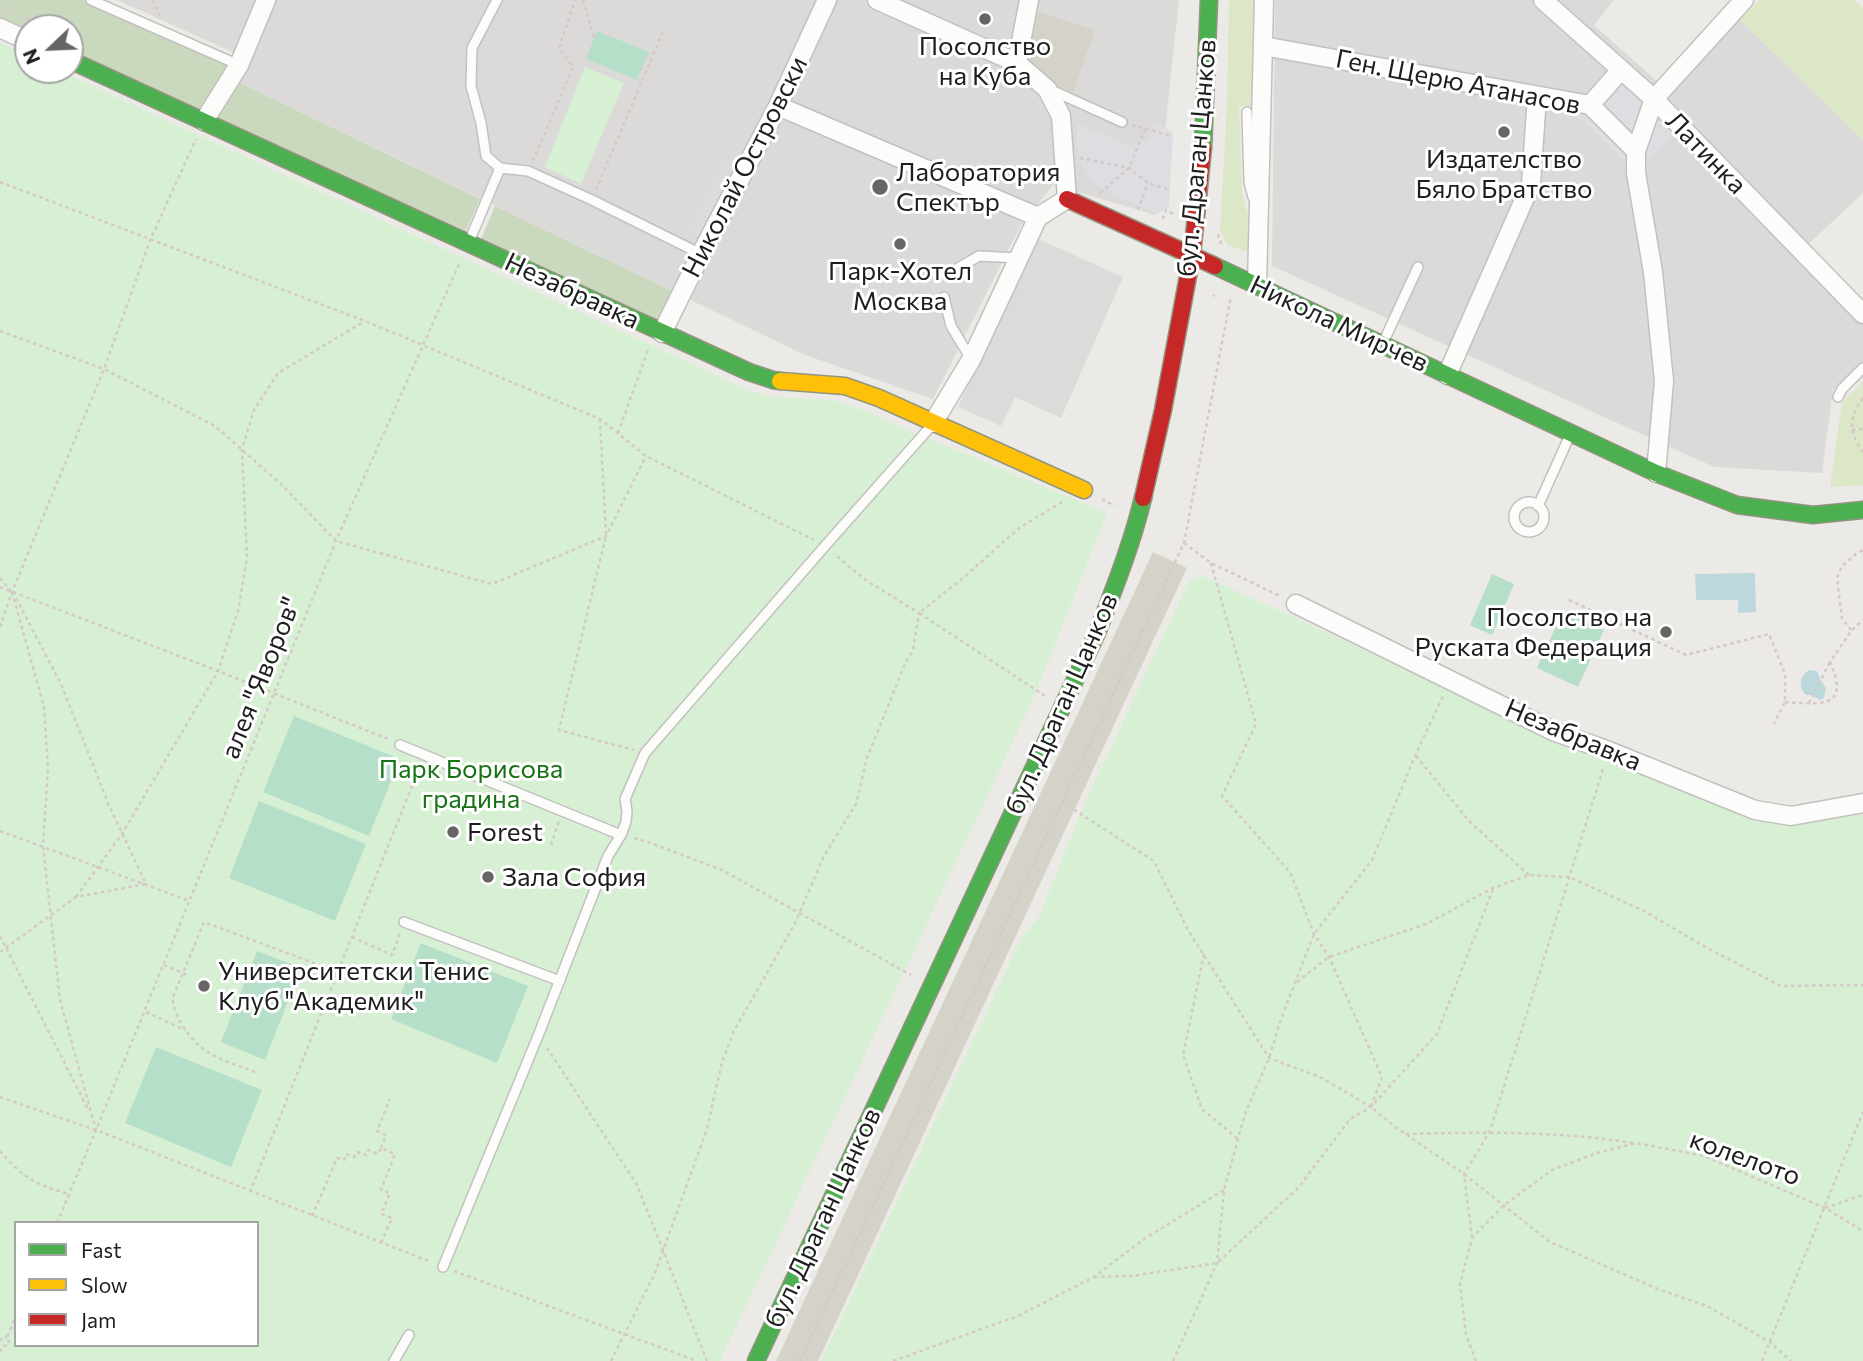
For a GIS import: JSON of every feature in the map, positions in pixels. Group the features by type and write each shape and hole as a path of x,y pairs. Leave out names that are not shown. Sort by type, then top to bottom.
{"street":[{"path":"204,121 239,65 266,0"},
{"name":"Николай Островски","path":"658,332 778,106 827,0"},
{"path":"877,0 1017,63 1047,89 1060,116 1067,199 1038,218 971,360 933,423"},
{"path":"1017,63 1029,0"},
{"name":"бул. Драган Цанков","path":"756,1361 1097,633 1138,518 1163,410 1192,255 1203,145 1209,0"},
{"path":"1257,285 1264,0"},
{"name":"Латинка","path":"1543,0 1654,99 1863,314"},
{"path":"1656,473 1664,381 1653,272 1636,173 1636,151 1654,99 1744,0"},
{"name":"Ген. Щерю Атанасов","path":"1263,46 1590,106 1636,151"},
{"name":"Незабравка","path":"84,66 750,372 773,380 845,386 880,398 1084,490"},
{"path":"1590,106 1621,70"},
{"path":"1447,374 1531,184 1537,96"},
{"path":"778,106 1038,218"},
{"name":"Никола Мирчев","path":"1067,199 1257,285 1656,473 1737,505 1814,515 1863,510"},
{"name":"Незабравка","path":"1296,604 1553,731 1755,810 1791,816 1863,803"}],"lane":[{"path":"91,0 239,65"},
{"path":"496,0 472,48 471,86 486,156 500,168 528,171 701,254"},
{"path":"1047,89 1122,122"},
{"path":"1247,112 1249,182 1259,215"},
{"path":"468,243 500,168"},
{"path":"958,268 979,256 1020,258"},
{"path":"1383,345 1418,267"},
{"path":"944,297 951,326 971,360"},
{"path":"1838,397 1842,389 1863,368"},
{"path":"443,1267 608,856 621,835 627,811 625,799 645,753 933,423"},
{"path":"1538,506 1571,433"},
{"path":"401,744 621,835"},
{"path":"404,922 560,981"},
{"path":"394,1361 409,1335"}],"path":[{"path":"528,171 573,67 559,48 575,0"},
{"path":"583,0 594,38"},
{"path":"0,6 17,14"},
{"path":"592,200 664,29"},
{"path":"0,627 104,369 151,238 204,121"},
{"path":"1085,207 1129,168 1145,129 1172,136"},
{"path":"1083,158 1129,168 1149,183 1167,189"},
{"path":"0,182 365,321 600,419 646,456 825,546 867,581 1063,706"},
{"path":"1131,228 1149,183"},
{"path":"1163,222 1166,210 1174,214"},
{"path":"1218,234 1222,253"},
{"name":"алея \"Яворов\"","path":"58,1221 336,541 468,243"},
{"path":"800,1361 1184,543 1233,290"},
{"path":"0,953 76,897 122,834 218,671 239,611 247,558 242,449 254,410 278,373 365,321"},
{"path":"0,331 104,369 215,426 281,484 336,541 492,584 606,536"},
{"path":"618,433 658,332"},
{"path":"1863,398 1852,418 1855,442 1863,452"},
{"path":"600,419 606,536"},
{"path":"1852,430 1863,429"},
{"path":"645,753 559,730 606,536 646,456"},
{"path":"611,1361 655,1273 707,1129 722,1062 734,1031 800,912 824,856 856,804 867,758 913,650 919,613 1019,528 1084,490"},
{"path":"1184,543 1211,563 1296,604"},
{"path":"1852,631 1843,619 1837,578 1842,566 1863,550"},
{"path":"1211,563 1256,724 1222,796 1290,872 1314,934 1329,957 1382,1077 1371,1107"},
{"path":"0,578 12,592 61,684 108,803 146,884"},
{"path":"0,587 401,744"},
{"path":"12,592 44,706 48,768 43,846 60,1000 96,1130"},
{"path":"1569,600 1686,655 1769,634 1785,674 1785,702 1773,724"},
{"path":"1809,703 1830,662 1863,620"},
{"path":"1785,702 1830,702 1836,694 1837,684 1830,662"},
{"path":"1173,1361 1217,1263 1224,1190 1245,1114 1269,1058 1314,934 1372,860 1450,680"},
{"path":"1472,1238 1464,1174 1490,1131 1609,751"},
{"path":"250,1192 425,754"},
{"path":"1415,756 1470,822 1529,875"},
{"path":"1062,802 1154,860 1188,930 1269,1058 1320,1077 1371,1107 1464,1174 1550,1242 1658,1289 1707,1306 1770,1342 1791,1361"},
{"path":"551,845 560,818"},
{"path":"0,831 190,901"},
{"path":"621,835 648,842 722,870 911,975"},
{"path":"1297,982 1329,957 1426,924 1493,888 1529,875 1569,877 1644,911 1709,949 1782,986 1863,985"},
{"path":"76,897 146,884"},
{"path":"1094,1276 1132,1276 1217,1263 1299,1187 1350,1119 1371,1107 1437,1034 1493,888"},
{"path":"255,1072 202,1048 180,1021 173,1003 173,997 204,922 338,972"},
{"path":"352,937 391,955 400,933"},
{"path":"0,936 93,1117"},
{"path":"1203,954 1183,1055 1202,1109 1238,1139"},
{"path":"164,965 190,976"},
{"path":"145,1012 188,1031"},
{"path":"538,1036 637,1185 707,1361"},
{"path":"0,1097 96,1130 443,1267 697,1361"},
{"path":"312,1216 337,1158 344,1160 346,1154 354,1157 357,1152 366,1155 368,1150 378,1154 386,1135 377,1131 390,1099"},
{"path":"1762,1361 1863,1112"},
{"path":"1406,1134 1490,1131 1593,1136 1636,1143"},
{"name":"колелото","path":"1476,1361 1466,1335 1460,1285 1472,1238 1503,1206 1552,1170 1597,1153 1636,1143 1704,1156 1825,1208 1863,1231"},
{"path":"381,1148 395,1154 381,1190 390,1193 382,1214 392,1219 381,1243"},
{"path":"0,1151 11,1164 34,1182 69,1194"},
{"path":"893,1361 1018,1316 1094,1276 1144,1239 1224,1190"},
{"path":"1825,1208 1863,1195"},
{"path":"0,1352 3,1346 9,1344 7,1337 14,1321"},
{"path":"3,1346 0,1341 2,1337 7,1337"}],"shaded area":[{"path":"117,0 1179,0 1156,215 1053,185 1022,223 933,399 805,355 238,82 250,60"},
{"path":"1275,0 1614,0 1594,25 1659,83 1730,7 1740,20 1863,140 1863,193 1799,253 1863,324 1863,361 1833,390 1822,473 1714,467 1272,266"},
{"path":"1034,10 1095,30 1073,93 1037,76 1026,67 1023,47"},
{"path":"1621,70 1682,128 1636,173 1575,117 1590,105"},
{"path":"1155,123 1173,132 1169,207 1157,214 1107,191 1091,180 1081,163 1076,144 1079,124 1134,149 1139,139 1147,142"},
{"path":"724,147 743,156 703,238 685,229"},
{"path":"1034,237 1123,277 1061,418 1015,397 1001,426 958,407"},
{"path":"1153,552 1187,568 818,1361 776,1361"}],"green space":[{"path":"0,0 83,0 231,66 203,113 84,58 84,14 14,14 14,26 0,19"},
{"path":"1229,0 1255,0 1252,106 1239,106 1242,193 1248,216 1249,246 1245,251 1227,245 1220,231"},
{"path":"1760,0 1854,0 1863,8 1863,140 1740,20"},
{"path":"597,31 649,52 637,80 586,59"},
{"name":"Парк Борисова градина","path":"0,43 14,50 14,84 84,82 748,390 773,397 833,400 863,410 1107,513 1035,695 720,1361 0,1361"},
{"path":"585,67 624,83 581,184 545,167"},
{"path":"238,82 480,199 466,231 215,118"},
{"path":"495,206 672,291 658,324 481,239"},
{"path":"1863,382 1863,485 1830,487 1842,402"},
{"path":"1492,574 1514,584 1492,635 1470,625"},
{"path":"1200,576 1610,763 1761,816 1830,818 1863,815 1863,1361 821,1361 1022,937 1039,917 1083,807 1185,590 1190,581"},
{"path":"1563,611 1604,630 1578,687 1537,668"},
{"path":"294,716 400,759 369,836 263,792"},
{"path":"259,801 366,844 335,921 229,878"},
{"path":"421,943 528,986 497,1063 391,1019"},
{"path":"257,951 301,968 265,1060 221,1042"},
{"path":"156,1047 262,1090 231,1167 125,1123"}],"water":[{"path":"1755,573 1756,612 1738,613 1738,600 1696,600 1695,574"},
{"path":"1809,670 1817,671 1826,688 1824,698 1820,700 1806,695 1802,689 1802,679"}],"traffic: fast":[{"path":"1203,148 1209,0"},
{"path":"84,66 749,372 780,381"},
{"path":"1215,266 1656,473 1737,505 1813,515 1863,510"},
{"path":"756,1361 1097,633 1128,549 1143,498"}],"traffic: slow":[{"path":"780,381 845,386 879,398 1084,490"}],"traffic: jam":[{"path":"1143,498 1163,410 1192,255 1203,148"},
{"path":"1067,199 1215,266"}],"place":[{"name":"Посолство на Куба","path":"985,19"},
{"name":"Издателство Бяло Братство","path":"1504,132"},
{"name":"Лаборатория Спектър","path":"880,187"},
{"name":"Парк-Хотел Москва","path":"900,244"},
{"name":"Посолство на Руската Федерация","path":"1666,632"},
{"name":"Forest","path":"453,832"},
{"name":"Зала София","path":"488,877"},
{"name":"Университетски Тенис Клуб \"Академик\"","path":"204,986"}]}
